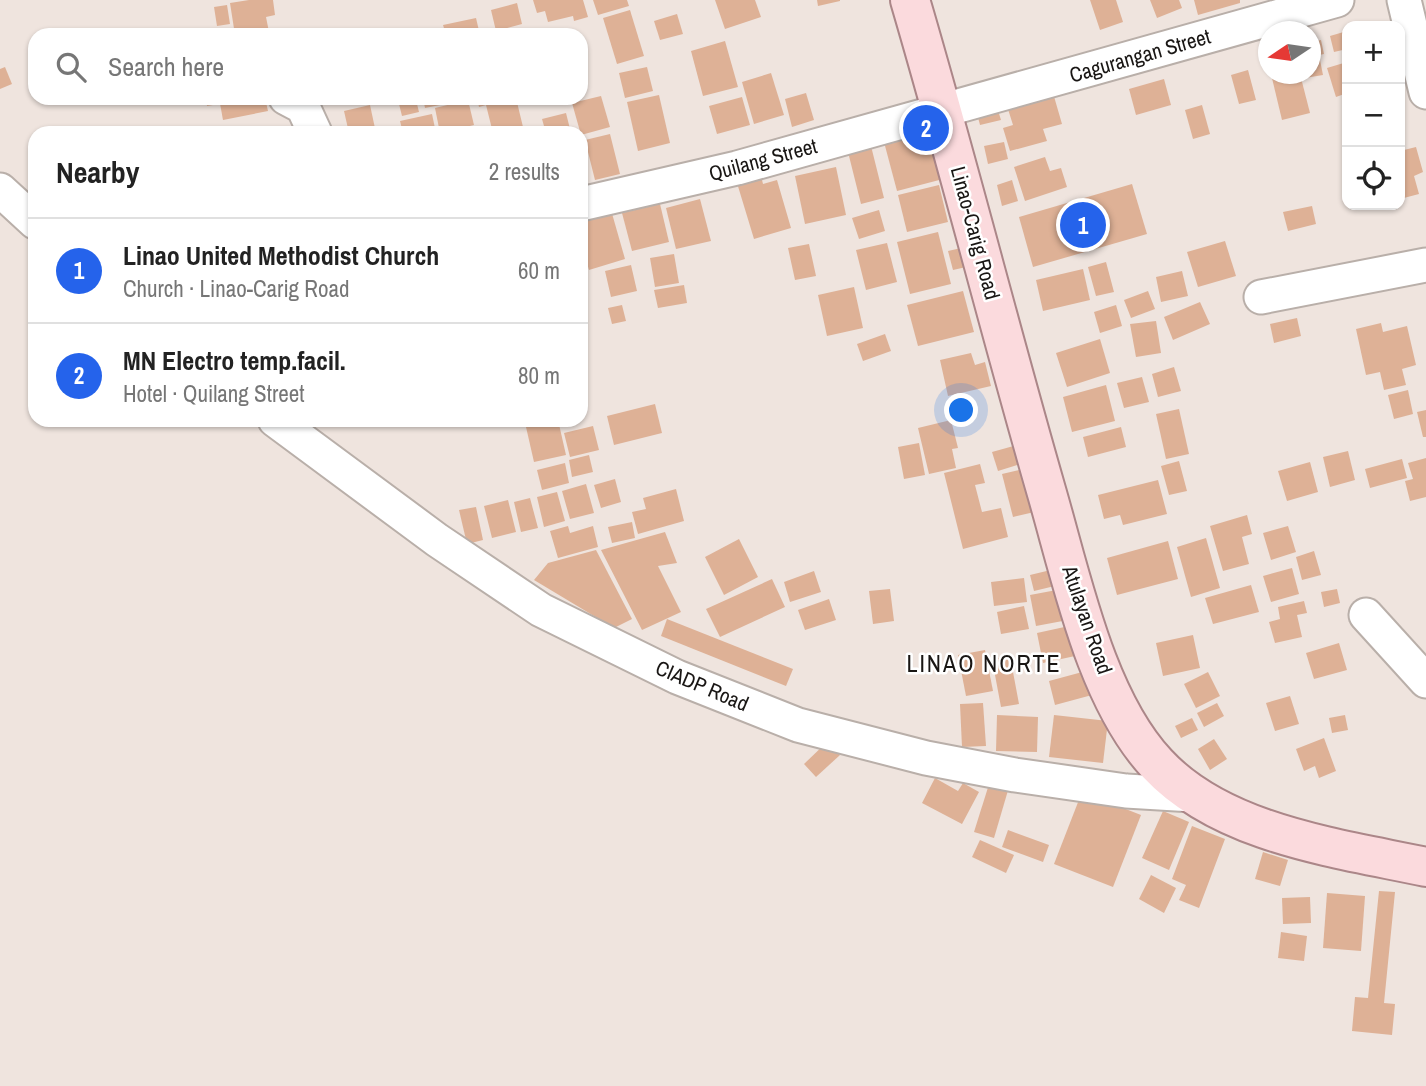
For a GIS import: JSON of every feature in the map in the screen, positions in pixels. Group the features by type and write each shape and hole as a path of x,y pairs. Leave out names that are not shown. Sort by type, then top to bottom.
{"main road":[{"name":"Linao-Carig Road","path":"910,0 943,111 1016,386"},
{"name":"Atulayan Road","path":"1016,386 1093,652 1127,724 1157,764 1193,795 1230,814 1290,838 1426,867"}],"street":[{"name":"Cagurangan Street","path":"943,111 1337,0"},
{"path":"1404,0 1426,92"},
{"path":"299,105 303,107 312,126"},
{"name":"Quilang Street","path":"588,202 737,168 943,111"},
{"path":"0,190 28,216"},
{"path":"1261,297 1426,265"},
{"name":"CIADP Road","path":"284,427 437,540 541,610 677,677 799,725 926,758 1016,775 1126,791 1193,795"},
{"path":"1366,615 1426,681"}],"building":[{"path":"273,0 275,15 266,17 268,28 234,28 230,3"},
{"path":"533,0 583,0 588,17 574,21 573,16 548,22 545,11 537,13"},
{"path":"593,0 627,0 629,6 598,15"},
{"path":"715,0 755,0 761,17 725,29"},
{"path":"817,0 840,0 840,1 818,6"},
{"path":"1090,0 1116,0 1123,22 1100,30"},
{"path":"1150,0 1179,0 1182,8 1157,18"},
{"path":"1194,0 1240,0 1240,3 1198,15"},
{"path":"517,3 522,24 495,28 491,10"},
{"path":"227,5 230,24 217,26 214,7"},
{"path":"630,10 644,56 617,64 603,18"},
{"path":"677,14 683,34 660,40 654,21"},
{"path":"476,18 478,28 444,28 443,25"},
{"path":"1342,32 1342,50 1334,52 1330,36"},
{"path":"725,41 738,87 703,96 691,51"},
{"path":"1342,64 1342,95 1336,97 1327,68"},
{"path":"5,67 12,84 0,89 0,69"},
{"path":"647,67 653,91 625,98 619,73"},
{"path":"1248,70 1256,100 1239,104 1231,75"},
{"path":"771,73 784,115 754,124 742,82"},
{"path":"1164,79 1171,105 1136,115 1129,89"},
{"path":"1273,84 1303,84 1310,113 1282,120"},
{"path":"806,93 814,120 792,127 785,99"},
{"path":"1053,93 1062,124 1043,129 1047,141 1010,151 1003,128 1013,125 1007,106"},
{"path":"659,95 670,143 638,151 627,102"},
{"path":"601,96 610,127 588,133 588,126 578,126 573,105 588,105 588,99"},
{"path":"742,97 750,125 717,134 709,106"},
{"path":"995,101 1001,120 980,125 975,106"},
{"path":"220,105 267,105 268,111 223,120"},
{"path":"370,105 374,126 347,126 344,111"},
{"path":"399,105 417,105 419,112 402,116"},
{"path":"469,105 474,125 439,126 435,108"},
{"path":"486,105 518,105 523,126 491,126"},
{"path":"1202,105 1210,134 1193,139 1185,110"},
{"path":"566,113 569,126 544,126 542,119"},
{"path":"432,114 435,126 401,126 400,121"},
{"path":"935,128 947,178 897,191 884,142"},
{"path":"610,134 620,174 595,180 588,152 588,139"},
{"path":"869,138 884,198 861,204 846,144"},
{"path":"1004,142 1008,159 988,164 984,146"},
{"path":"1416,147 1423,172 1414,176 1419,194 1405,198 1405,150"},
{"path":"1045,157 1050,171 1061,168 1067,187 1025,201 1014,167"},
{"path":"836,167 846,215 805,224 795,176"},
{"path":"761,176 763,184 777,180 791,228 754,239 737,183"},
{"path":"1012,180 1018,201 1002,206 997,185"},
{"path":"1132,184 1147,234 1033,267 1019,217"},
{"path":"939,185 948,222 907,232 898,195"},
{"path":"700,199 711,241 676,249 666,208"},
{"path":"660,204 669,242 632,251 622,213"},
{"path":"1312,206 1316,224 1288,231 1283,212"},
{"path":"611,210 625,259 589,270 588,216"},
{"path":"879,210 885,231 859,239 852,218"},
{"path":"938,232 951,284 910,294 897,242"},
{"path":"1225,241 1236,276 1198,287 1187,252"},
{"path":"887,243 897,282 866,290 856,250"},
{"path":"809,244 816,276 795,280 788,248"},
{"path":"970,246 975,265 953,270 948,251"},
{"path":"674,254 679,283 655,287 650,258"},
{"path":"1106,262 1114,292 1096,296 1088,267"},
{"path":"631,265 637,291 611,297 605,271"},
{"path":"1083,269 1090,300 1043,311 1036,280"},
{"path":"1182,271 1188,296 1161,302 1156,277"},
{"path":"684,285 687,303 658,308 654,290"},
{"path":"854,287 863,328 827,336 818,295"},
{"path":"963,291 974,332 918,346 907,305"},
{"path":"1148,291 1155,309 1131,318 1124,300"},
{"path":"1200,302 1210,324 1173,340 1164,317"},
{"path":"622,305 626,321 612,324 608,308"},
{"path":"1116,305 1122,326 1100,333 1094,312"},
{"path":"1297,318 1301,336 1274,343 1270,324"},
{"path":"1156,321 1161,353 1136,357 1130,324"},
{"path":"1381,323 1383,332 1407,326 1416,365 1402,369 1406,385 1384,390 1380,372 1366,375 1356,329"},
{"path":"885,334 891,351 863,361 857,344"},
{"path":"1100,339 1110,373 1067,387 1056,353"},
{"path":"971,353 975,365 985,362 991,386 948,396 940,360"},
{"path":"1174,367 1181,391 1158,397 1152,374"},
{"path":"1142,377 1149,402 1124,408 1117,383"},
{"path":"1106,385 1115,421 1072,432 1063,397"},
{"path":"1408,390 1413,414 1394,419 1388,395"},
{"path":"655,404 662,433 614,445 607,416"},
{"path":"1179,409 1189,454 1166,459 1156,414"},
{"path":"1426,410 1426,437 1423,437 1417,412"},
{"path":"951,420 958,448 952,449 956,468 929,474 918,428"},
{"path":"593,426 599,450 570,457 564,433"},
{"path":"526,427 560,427 566,455 534,462"},
{"path":"1121,427 1126,447 1088,457 1083,437"},
{"path":"919,443 925,475 904,479 898,447"},
{"path":"1021,444 1027,462 998,471 992,452"},
{"path":"1348,451 1355,480 1330,487 1323,457"},
{"path":"589,455 593,472 572,477 569,460"},
{"path":"1426,458 1426,497 1410,501 1405,481 1413,479 1408,463"},
{"path":"1402,459 1407,478 1370,488 1365,469"},
{"path":"1179,461 1187,491 1169,495 1161,466"},
{"path":"1310,462 1318,492 1287,501 1278,471"},
{"path":"565,463 569,483 542,490 537,470"},
{"path":"980,464 985,483 975,485 982,512 1001,508 1008,537 963,549 944,473"},
{"path":"1032,467 1043,510 1013,517 1002,474"},
{"path":"615,479 621,502 601,508 594,485"},
{"path":"1158,480 1167,514 1123,525 1120,515 1104,519 1098,495"},
{"path":"586,484 594,513 570,519 562,491"},
{"path":"676,489 684,521 638,534 632,512 646,509 643,498"},
{"path":"557,492 565,521 544,527 537,497"},
{"path":"530,498 538,528 521,532 514,502"},
{"path":"508,500 516,532 492,538 484,506"},
{"path":"476,507 483,540 467,544 459,510"},
{"path":"1247,515 1252,534 1242,537 1249,564 1223,571 1210,526"},
{"path":"632,522 635,538 612,543 608,527"},
{"path":"568,526 570,533 593,526 598,547 558,558 550,531"},
{"path":"1288,526 1296,552 1271,560 1263,533"},
{"path":"665,532 677,563 658,566 681,612 642,630 601,550"},
{"path":"1206,538 1220,588 1191,597 1177,547"},
{"path":"739,539 758,577 724,595 705,557"},
{"path":"1168,541 1178,579 1117,595 1107,558"},
{"path":"596,550 632,619 614,628 534,580 548,563"},
{"path":"1314,551 1321,575 1302,580 1296,557"},
{"path":"1059,568 1063,584 1034,591 1030,575"},
{"path":"1292,568 1299,594 1271,602 1263,576"},
{"path":"814,571 821,592 790,602 784,582"},
{"path":"1024,578 1027,602 994,606 991,582"},
{"path":"772,579 785,607 720,637 706,609"},
{"path":"1251,585 1259,612 1213,624 1205,598"},
{"path":"890,589 894,621 873,624 869,591"},
{"path":"1062,589 1068,620 1036,626 1030,595"},
{"path":"1337,589 1340,603 1324,607 1321,592"},
{"path":"829,599 836,620 805,630 798,610"},
{"path":"1304,601 1307,613 1297,615 1302,637 1275,643 1269,622 1280,619 1278,607"},
{"path":"1024,606 1029,629 1001,634 997,612"},
{"path":"667,619 793,669 786,686 661,636"},
{"path":"1069,626 1075,656 1043,663 1037,633"},
{"path":"1193,635 1200,668 1163,676 1156,643"},
{"path":"1339,643 1347,670 1314,679 1306,653"},
{"path":"985,650 993,691 966,696 958,655"},
{"path":"1010,656 1019,704 1001,707 992,659"},
{"path":"1086,671 1092,695 1055,705 1049,681"},
{"path":"1208,672 1220,696 1196,708 1184,684"},
{"path":"1290,696 1299,724 1275,731 1266,703"},
{"path":"983,703 986,746 962,747 960,704"},
{"path":"1217,703 1224,716 1204,727 1197,713"},
{"path":"997,715 1038,717 1037,752 996,751"},
{"path":"1054,715 1108,721 1103,763 1049,757"},
{"path":"1345,715 1348,730 1332,733 1329,718"},
{"path":"1192,718 1198,730 1181,738 1175,726"},
{"path":"1324,738 1336,771 1319,778 1315,766 1304,771 1296,749"},
{"path":"1214,739 1227,759 1210,770 1198,749"},
{"path":"827,742 840,755 816,777 804,764"},
{"path":"935,778 958,791 963,783 979,792 962,824 922,803"},
{"path":"990,781 1009,787 994,838 974,832"},
{"path":"1082,792 1141,815 1113,887 1054,864"},
{"path":"1163,811 1189,822 1169,870 1142,858"},
{"path":"1192,826 1225,839 1199,908 1179,900 1186,885 1172,879"},
{"path":"1008,830 1049,845 1043,862 1002,847"},
{"path":"980,840 1014,855 1006,873 972,857"},
{"path":"1263,852 1288,860 1280,886 1255,879"},
{"path":"1151,875 1176,888 1164,913 1139,899"},
{"path":"1379,891 1395,892 1384,1003 1395,1004 1392,1035 1352,1031 1355,997 1368,998"},
{"path":"1327,893 1365,896 1361,951 1323,948"},
{"path":"1310,897 1311,923 1283,924 1282,898"},
{"path":"1281,932 1307,936 1304,961 1278,958"}],"place":[{"name":"MN Electro temp.facil.","path":"926,128"},
{"name":"Linao United Methodist Church","path":"1083,225"}],"district":[{"name":"LINAO NORTE","path":"984,664"}]}
